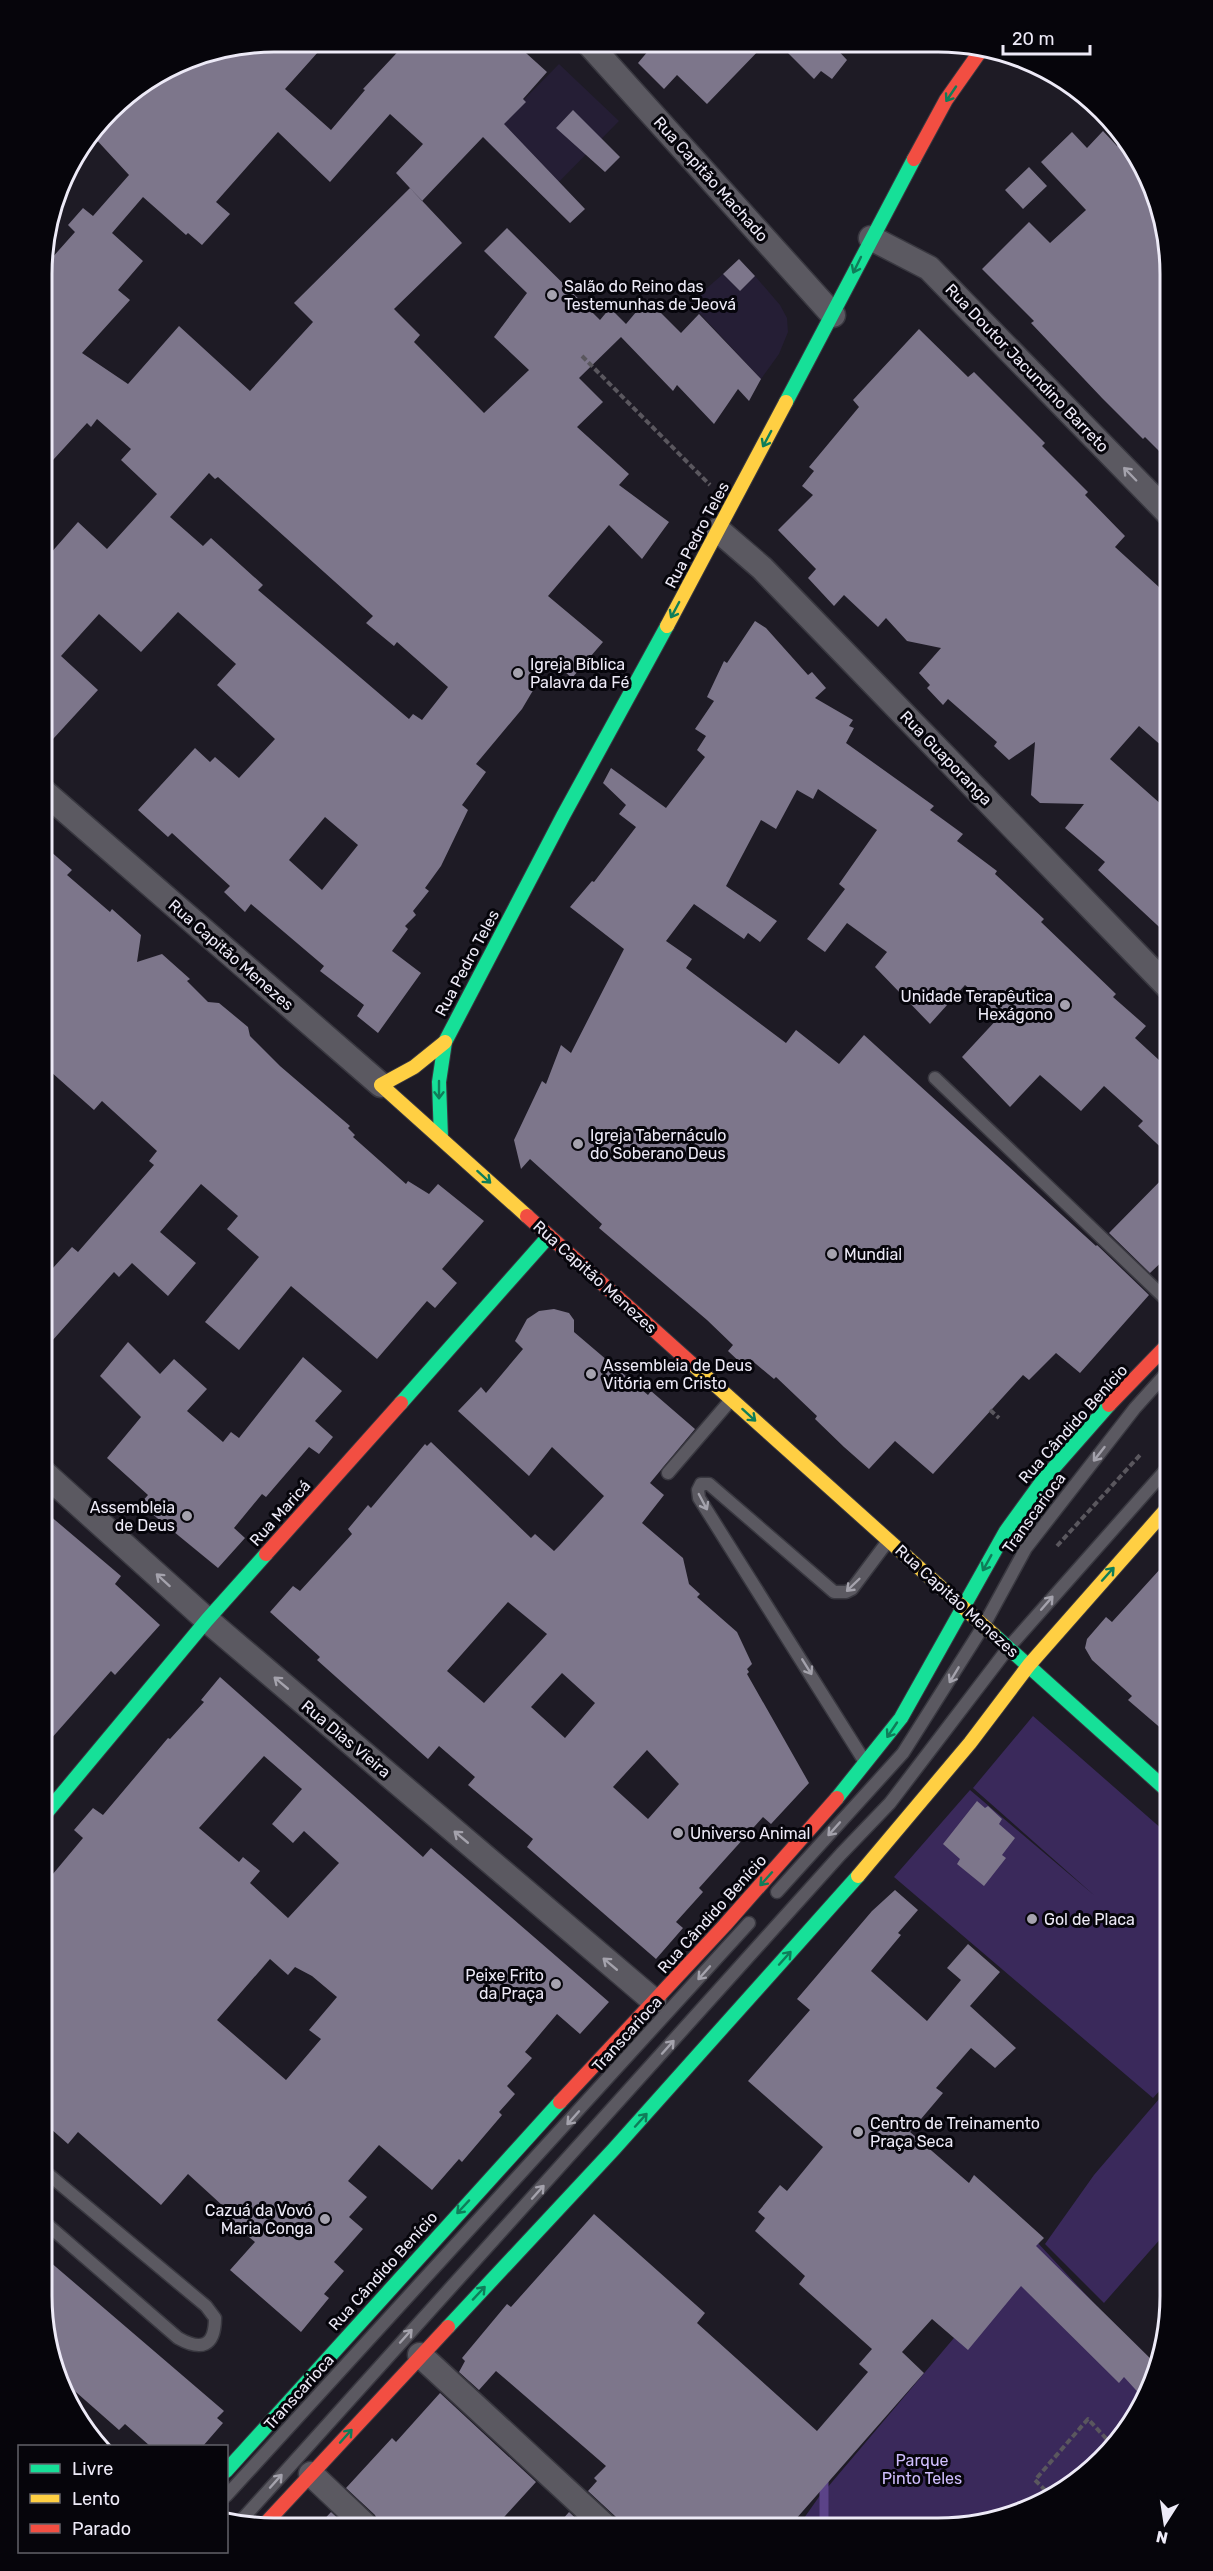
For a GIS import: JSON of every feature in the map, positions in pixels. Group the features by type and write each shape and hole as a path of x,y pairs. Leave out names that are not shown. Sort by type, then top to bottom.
{"street":[{"name":"Rua Capitão Machado","path":"595,52 833,315"},
{"name":"Rua Pedro Teles","path":"441,1138 439,1082 445,1042 563,816 732,507 871,238 946,100 977,56"},
{"name":"Rua Doutor Jacundino Barreto","path":"871,238 929,268 1160,505"},
{"name":"Rua Guaporanga","path":"718,530 762,568 1160,979"},
{"name":"Rua Capitão Menezes","path":"52,799 441,1138 1160,1784"},
{"name":"Rua Pedro Teles","path":"381,1085 414,1067 445,1042"},
{"name":"Rua Maricá","path":"52,1806 207,1620 549,1236"},
{"name":"Rua Cândido Benício","path":"228,2469 413,2261 772,1873 865,1764 885,1740 916,1695 989,1558 1036,1488 1070,1448 1160,1353"},
{"name":"Rua Dias Vieira","path":"52,1479 207,1620 654,2001"},
{"path":"270,2518 420,2355 615,2149 851,1884 970,1743 1029,1665 1160,1516"},
{"path":"420,2355 596,2518"},
{"path":"311,2474 358,2518"}],"lane":[{"path":"935,1078 1160,1293"},
{"name":"Transcarioca","path":"770,1900 903,1753 984,1625 1026,1548 1135,1408 1160,1380"},
{"path":"668,1473 731,1399"},
{"path":"244,2517 841,1854 890,1803 1009,1647 1160,1476"},
{"path":"865,1764 699,1498 698,1490 701,1484 709,1484 834,1592 846,1593 852,1589 889,1540"},
{"name":"Transcarioca","path":"228,2494 754,1917"},
{"path":"52,2177 206,2306 215,2318 212,2338 198,2346 178,2338 52,2229"}],"path":[{"path":"582,356 732,507"},
{"path":"990,1410 999,1419"},
{"path":"1050,1553 1140,1455"},
{"path":"1046,2491 1035,2480 1088,2419 1108,2441"}],"shaded area":[{"path":"559,64 619,121 544,197 485,139"},
{"path":"723,274 740,291 755,276 780,305 787,318 788,332 779,354 761,379 690,303"}],"green space":[{"name":"Gol de Placa","path":"1033,1716 1160,1827 1160,2090 1153,2098 894,1877 970,1790 1095,1896 973,1788"},
{"path":"1160,2098 1160,2239 1104,2303 1045,2244 1094,2175"},
{"name":"Parque Pinto Teles","path":"1036,2241 1150,2364 1131,2408 1096,2454 1050,2489 1024,2502 968,2517 826,2518 827,2488"},
{"path":"821,2494 821,2518 804,2518"}],"building":[{"path":"318,52 285,89 331,130 365,90 363,89 398,52 525,52 547,72 523,99 526,102 504,124 585,209 570,223 483,137 422,201 462,243 394,309 420,335 414,342 484,413 529,370 494,337 527,293 484,251 507,228 600,320 610,308 626,324 647,299 681,333 699,314 761,379 749,401 738,389 714,424 677,385 673,391 621,337 579,378 603,402 577,427 629,474 619,485 669,522 642,559 609,525 548,596 603,642 572,678 551,660 522,709 476,764 486,772 462,805 468,810 441,866 425,888 429,891 413,911 416,915 405,926 408,929 392,951 421,973 378,1033 357,1016 364,1005 320,971 324,966 251,904 245,912 224,892 230,886 172,833 168,837 138,810 195,748 210,762 215,757 239,778 275,739 217,685 236,664 178,612 141,652 99,614 61,656 98,690 52,740 52,552 78,522 107,549 157,494 121,460 131,449 97,419 91,427 87,423 52,461 53,256 75,232 68,225 83,208 93,216 129,175 97,140 117,117 139,98 176,75 203,64 245,54","holes":["390,114 423,144 396,173 410,188 294,303 313,322 250,391 179,326 128,384 82,353 130,300 118,290 143,261 112,233 143,197 186,235 188,233 202,245 230,214 216,202 278,132 330,182","209,473 215,479 218,477 373,616 366,623 394,646 397,642 448,687 422,720 413,714 409,719 258,590 263,585 211,538 203,546 170,517","325,817 358,845 322,890 289,860"]},
{"path":"647,52 757,52 707,104 677,75 664,89 638,63"},
{"path":"787,52 840,52 847,60 832,79 821,71 814,79"},
{"path":"573,110 620,157 605,172 556,128"},
{"path":"1103,131 1117,146 1119,144 1138,176 1153,217 1160,260 1160,452 1145,437 1143,439 1102,398 1031,323 1034,321 982,269 1029,222 1050,243 1086,210 1041,162 1072,132 1087,148"},
{"path":"1029,167 1047,186 1023,209 1005,190"},
{"path":"739,259 755,276 740,291 723,274"},
{"path":"919,329 968,377 974,372 1045,443 1042,446 1088,492 1085,495 1125,536 1115,547 1160,588 1160,744 1139,726 1110,759 1160,803 1160,928 1098,870 1105,862 1065,828 1084,804 1040,803 1031,795 1035,742 1009,760 994,746 997,742 948,699 943,705 927,688 930,685 919,673 941,648 907,641 886,618 878,627 844,595 834,606 808,578 816,569 778,530 813,495 802,486 814,471 809,467 859,407 853,400"},
{"path":"755,621 766,628 808,675 812,672 826,688 815,698 853,720 849,726 854,728 846,743 934,806 930,810 963,834 957,841 997,871 995,874 1044,919 1041,922 1116,994 1113,997 1146,1026 1135,1038 1160,1061 1160,1147 1138,1126 1143,1121 1104,1086 1081,1111 1040,1075 1010,1107 962,1057 1000,1016 965,985 930,1024 875,967 887,952 847,923 825,952 807,939 845,889 839,884 877,830 818,789 813,799 797,790 776,829 761,820 726,886 777,921 760,942 748,933 744,939 694,904 666,941 692,959 686,968 786,1043 796,1030 839,1064 864,1035 1097,1245 1149,1295 1080,1373 1056,1353 1029,1380 1023,1375 933,1474 895,1441 869,1469 815,1419 817,1416 776,1377 774,1379 750,1359 744,1366 728,1351 733,1345 599,1228 602,1224 530,1159 521,1169 514,1140 542,1081 546,1084 561,1045 571,1053 624,949 570,907 592,881 594,882 636,827 619,814 626,805 603,783 611,768 666,808 705,757 697,750 706,736 695,729 714,701 707,697 724,661 727,663"},
{"path":"52,853 72,870 67,875 110,912 112,909 141,935 137,962 162,954 190,979 187,981 208,1002 219,1003 248,1027 250,1036 280,1066 350,1126 348,1128 355,1135 353,1137 406,1184 408,1181 429,1194 438,1184 484,1221 442,1269 457,1283 435,1308 427,1301 377,1359 291,1286 239,1350 205,1322 259,1257 227,1229 238,1216 201,1184 160,1232 196,1263 168,1296 132,1263 119,1277 114,1272 52,1341 52,1269 72,1247 78,1252 154,1165 149,1161 157,1151 102,1101 94,1110 52,1073"},
{"path":"1160,1181 1160,1263 1150,1273 1109,1233"},
{"path":"554,1309 569,1313 574,1320 574,1332 648,1395 651,1391 695,1429 650,1483 664,1495 642,1523 683,1558 689,1584 700,1594 697,1597 737,1632 752,1664 747,1669 749,1672 747,1674 809,1783 771,1824 763,1817 699,1888 703,1892 676,1922 683,1928 656,1959 527,1847 533,1839 468,1785 475,1777 439,1746 428,1759 317,1660 320,1657 270,1612 293,1586 300,1591 352,1534 348,1529 368,1505 371,1508 425,1444 427,1446 431,1442 531,1538 535,1534 554,1551 604,1496 552,1447 529,1476 458,1411 481,1387 486,1393 523,1349 515,1341 527,1319 539,1311","holes":["508,1602 547,1634 484,1703 447,1671","562,1673 595,1703 565,1738 531,1707","647,1750 679,1784 648,1819 613,1787"]},
{"path":"128,1342 160,1374 174,1359 207,1389 187,1411 223,1442 231,1432 239,1438 303,1357 342,1391 315,1421 333,1437 319,1454 309,1447 266,1497 262,1494 234,1528 245,1538 218,1568 140,1504 148,1495 107,1458 141,1417 100,1376"},
{"path":"52,1517 121,1576 115,1584 160,1625 115,1675 111,1671 52,1738"},
{"path":"1160,1569 1160,1728 1128,1700 1132,1696 1092,1660 1085,1648 1087,1639 1106,1617 1112,1622"},
{"path":"220,1677 423,1857 431,1848 609,2002 580,2034 557,2014 525,2052 532,2058 507,2086 515,2094 499,2112 502,2115 462,2162 459,2159 432,2190 379,2145 348,2181 367,2197 349,2217 363,2229 334,2262 344,2271 324,2294 329,2298 301,2332 230,2270 255,2242 227,2219 230,2216 221,2208 223,2206 188,2174 161,2205 78,2132 68,2144 52,2130 52,1875 83,1838 74,1830 93,1808 103,1815 168,1738 170,1739 204,1702 201,1700","holes":["264,1756 302,1789 272,1824 293,1843 304,1831 339,1863 288,1918 250,1883 260,1871 243,1857 239,1862 199,1828","270,1959 288,1975 295,1967 312,1976 337,1997 309,2030 321,2039 286,2080 217,2020"]},
{"path":"977,1801 985,1808 988,1806 1002,1819 999,1824 1015,1838 1002,1855 1006,1858 984,1886 957,1864 960,1859 943,1844"},
{"path":"895,1890 918,1910 898,1933 901,1935 871,1971 927,2021 961,1980 947,1968 968,1944 1000,1972 970,2006 1016,2048 995,2068 971,2048 936,2088 943,2093 910,2132 969,2183 974,2175 1044,2238 1036,2246 1151,2360 1144,2382 1139,2393 1124,2377 1119,2383 1021,2286 968,2350 932,2319 902,2352 924,2373 797,2518 616,2518 588,2491 597,2481 594,2478 606,2466 496,2371 479,2390 459,2372 465,2361 462,2358 507,2304 511,2307 594,2214 705,2313 697,2323 817,2431 868,2372 859,2364 872,2349 799,2284 805,2276 755,2231 765,2218 758,2212 780,2185 787,2191 823,2147 748,2081 810,2010 797,1999 872,1911"},
{"path":"52,2264 224,2411 217,2418 223,2423 204,2445 149,2445 125,2424 119,2430 72,2389 69,2382 54,2326"},
{"path":"440,2393 536,2482 503,2518 376,2518 346,2488 392,2438 396,2442"},
{"path":"331,2512 337,2518 325,2518"},
{"path":"569,2512 575,2518 564,2518"}],"waterway":[{"path":"824,2476 824,2518"}],"traffic: fast":[{"path":"786,402 914,159"},
{"path":"441,1138 439,1082 445,1042 563,816 667,626"},
{"path":"401,1403 549,1236"},
{"path":"837,1798 901,1718 1006,1531 1043,1480 1109,1405"},
{"path":"52,1806 207,1620 266,1554"},
{"path":"994,1635 1160,1784"},
{"path":"448,2327 614,2149 858,1876"},
{"path":"228,2469 560,2102"}],"traffic: slow":[{"path":"667,626 786,402"},
{"path":"445,1042 414,1067 381,1085 527,1216"},
{"path":"692,1364 994,1635"},
{"path":"858,1876 970,1743 1029,1665 1160,1516"}],"traffic: jam":[{"path":"914,159 946,100 977,56"},
{"path":"527,1216 692,1364"},
{"path":"1109,1405 1160,1352"},
{"path":"266,1554 401,1403"},
{"path":"560,2102 725,1925 837,1798"},
{"path":"271,2518 448,2327"}],"place":[{"name":"Salão do Reino das Testemunhas de Jeová","path":"552,295"},
{"name":"Igreja Bíblica Palavra da Fé","path":"518,673"},
{"name":"Unidade Terapêutica Hexágono","path":"1065,1005"},
{"name":"Igreja Tabernáculo do Soberano Deus","path":"578,1144"},
{"name":"Mundial","path":"832,1254"},
{"name":"Assembleia de Deus Vitória em Cristo","path":"591,1374"},
{"name":"Assembleia de Deus","path":"187,1516"},
{"name":"Universo Animal","path":"678,1833"},
{"name":"Gol de Placa","path":"1032,1919"},
{"name":"Peixe Frito da Praça","path":"556,1984"},
{"name":"Centro de Treinamento Praça Seca","path":"858,2132"},
{"name":"Cazuá da Vovó Maria Conga","path":"325,2219"}]}
